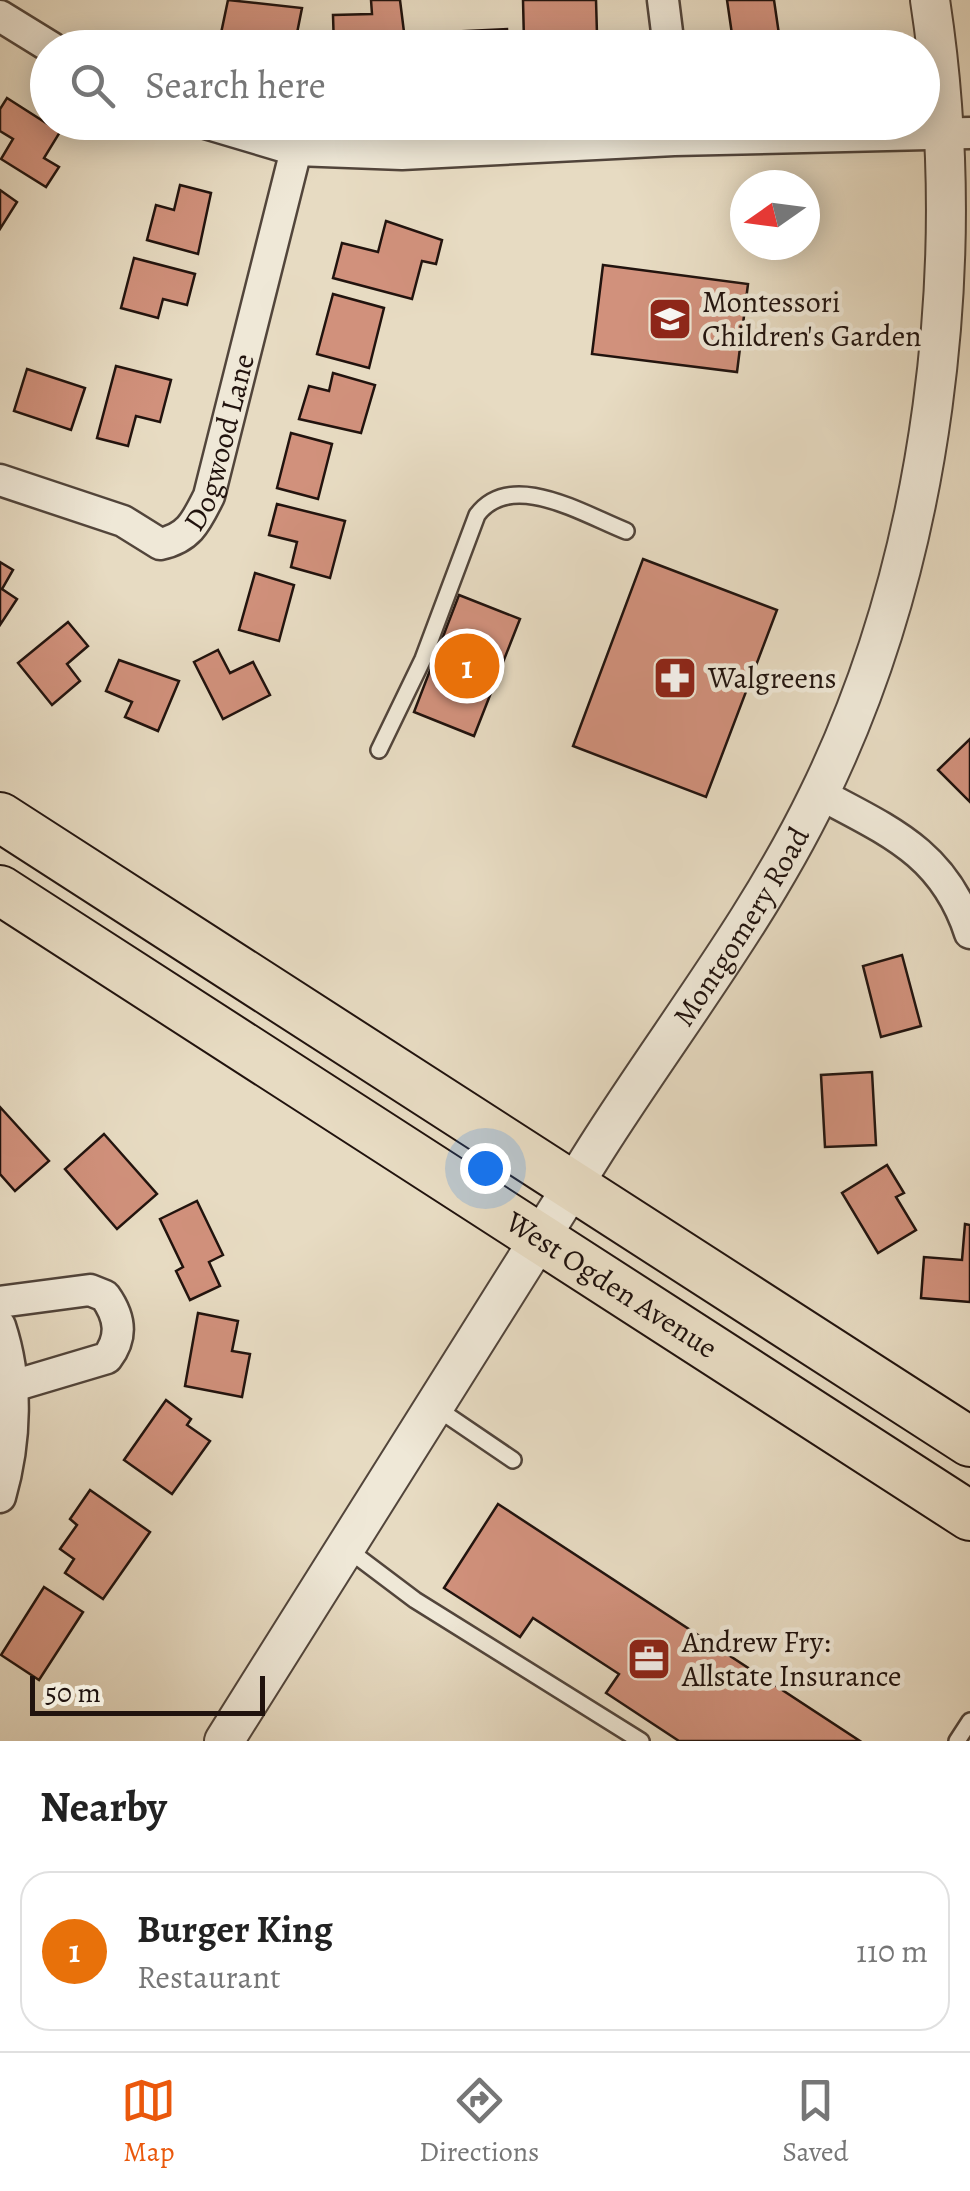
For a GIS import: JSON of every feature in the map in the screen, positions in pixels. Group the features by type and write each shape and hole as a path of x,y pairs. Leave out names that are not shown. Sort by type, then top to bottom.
{"main road":[{"name":"West Ogden Avenue","path":"0,816 970,1442"},
{"name":"West Ogden Avenue","path":"0,890 970,1516"}],"street":[{"path":"663,0 667,30"},
{"name":"Montgomery Road","path":"930,0 935,30"},
{"path":"0,16 30,34"},
{"name":"Montgomery Road","path":"224,1741 574,1185 708,984 820,794 884,628 920,483 936,372 956,135 940,59"},
{"path":"262,140 296,150 402,154 568,140"},
{"name":"Dogwood Lane","path":"0,480 108,515 160,544 178,540 194,526 214,477 296,150"},
{"path":"820,794 925,855 947,881 970,933"},
{"path":"0,1302 90,1290 106,1296 118,1326 116,1345 107,1358 13,1386"},
{"path":"0,1326 13,1386 12,1428 0,1497"}],"lane":[{"path":"379,750 423,659 476,515 487,502 516,493 626,530"},
{"path":"435,1407 513,1460"},
{"path":"346,1548 415,1600 641,1741"},
{"path":"957,1741 970,1720"}],"building":[{"path":"228,0 302,8 298,30 222,30"},
{"path":"371,0 400,0 404,30 333,30 333,15 372,14"},
{"path":"523,0 596,0 597,30 524,30"},
{"path":"727,0 774,0 778,30 731,30"},
{"path":"7,98 30,113 30,140 55,140 44,158 59,167 46,187 1,159 13,139 0,131 0,109"},
{"path":"180,185 211,193 198,254 147,240 156,205 174,210"},
{"path":"0,190 17,202 0,229"},
{"path":"386,221 442,240 436,264 422,261 412,299 333,278 342,243 378,252"},
{"path":"134,258 195,274 187,305 163,299 158,318 121,308"},
{"name":"Montessori Children's Garden","path":"603,265 748,284 737,372 592,354"},
{"path":"333,294 384,308 369,368 317,354"},
{"path":"116,366 171,380 160,422 136,416 128,446 97,438"},
{"path":"27,369 85,388 71,430 14,411"},
{"path":"333,373 375,385 361,433 299,419 309,386 329,391"},
{"path":"291,433 332,444 318,499 277,488"},
{"path":"277,504 345,521 330,578 291,567 297,542 269,535"},
{"name":"Walgreens","path":"643,559 777,610 706,797 573,746"},
{"path":"0,562 13,570 2,589 17,599 0,625"},
{"path":"255,573 294,585 279,641 239,630"},
{"path":"459,595 520,619 474,736 414,712"},
{"path":"68,622 88,646 67,664 80,681 52,705 18,663"},
{"path":"218,650 230,673 253,662 270,695 223,719 194,662"},
{"path":"119,660 179,681 158,731 125,717 132,702 106,691"},
{"path":"970,739 970,802 938,770"},
{"path":"902,955 921,1026 881,1037 863,966"},
{"path":"872,1072 876,1145 825,1147 821,1075"},
{"path":"0,1107 49,1161 15,1191 0,1174"},
{"path":"104,1134 157,1194 117,1229 65,1169"},
{"path":"887,1165 904,1193 896,1197 916,1230 878,1253 842,1193"},
{"path":"197,1201 223,1255 209,1262 220,1286 190,1300 176,1271 183,1267 160,1219"},
{"path":"965,1224 970,1225 970,1302 921,1298 924,1257 962,1260"},
{"path":"198,1313 238,1321 232,1351 250,1354 242,1397 185,1386"},
{"path":"166,1400 191,1419 187,1425 210,1441 172,1494 124,1460"},
{"path":"90,1490 150,1532 103,1599 65,1573 74,1559 60,1549 77,1525 70,1519"},
{"path":"498,1504 860,1741 679,1741 606,1693 619,1674 533,1618 520,1637 444,1588"},
{"path":"44,1587 83,1612 39,1680 1,1655"}],"place":[{"name":"Montessori Children's Garden","path":"670,319"},
{"name":"Burger King","path":"467,666"},
{"name":"Walgreens","path":"675,678"},
{"name":"Andrew Fry: Allstate Insurance","path":"649,1659"}]}
